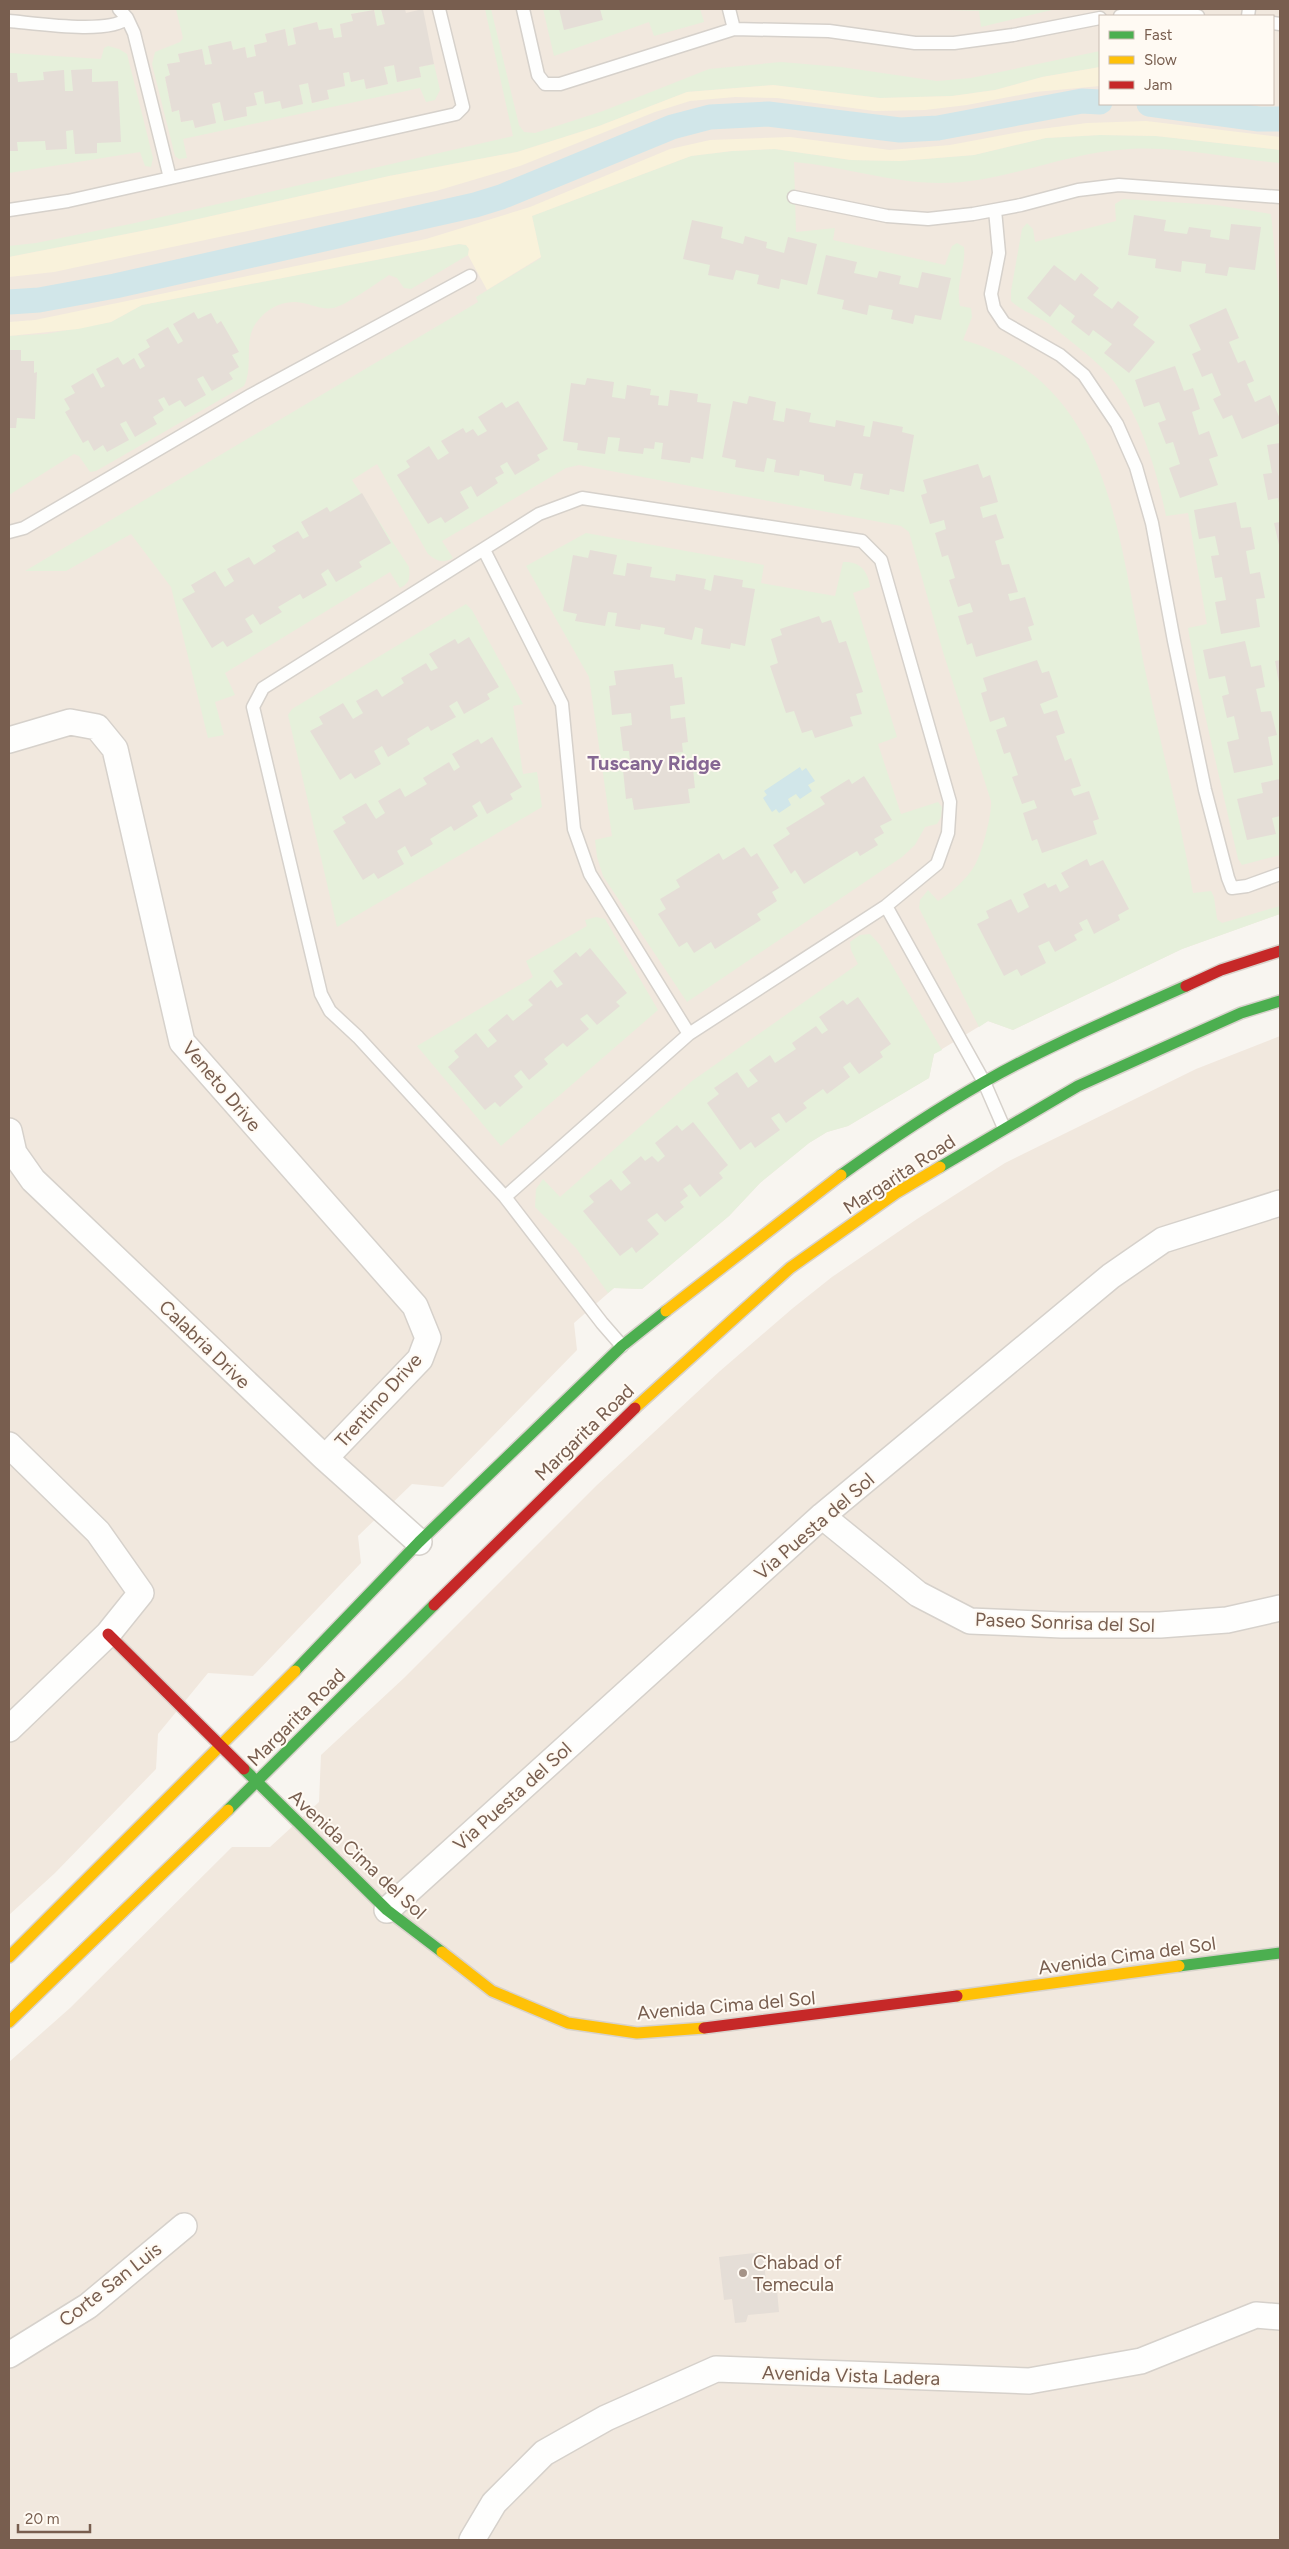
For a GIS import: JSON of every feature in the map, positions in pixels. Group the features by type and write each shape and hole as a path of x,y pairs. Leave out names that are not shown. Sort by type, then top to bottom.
{"main road":[{"name":"Margarita Road","path":"9,1957 221,1747 419,1542 622,1346 808,1198 875,1150 984,1082 1060,1043 1222,970 1280,951"},
{"name":"Margarita Road","path":"9,2022 256,1782 589,1451 744,1307 790,1268 896,1193 1078,1086 1241,1013 1280,1001"},
{"name":"Avenida Cima del Sol","path":"108,1634 387,1910 492,1991 568,2023 637,2033 725,2026 1280,1952"}],"street":[{"name":"Veneto Drive","path":"9,740 70,722 97,727 115,749 182,1042 415,1306 428,1338"},
{"name":"Calabria Drive","path":"9,1131 14,1153 33,1180 325,1458 419,1542"},
{"name":"Via Puesta del Sol","path":"387,1910 822,1516 1111,1276 1163,1240 1280,1203"},
{"name":"Trentino Drive","path":"325,1458 420,1359 428,1338"},
{"path":"9,1445 98,1532 141,1593 108,1634 9,1729"},
{"name":"Paseo Sonrisa del Sol","path":"822,1516 918,1594 970,1621 1062,1625 1160,1625 1227,1620 1280,1608"},
{"name":"Corte San Luis","path":"9,2355 88,2306 184,2226"},
{"name":"Avenida Vista Ladera","path":"472,2540 494,2503 544,2453 606,2418 716,2369 1029,2381 1140,2361 1256,2315 1280,2316"}],"lane":[{"path":"9,210 68,201 456,114 463,107 439,9"},
{"path":"523,9 538,75 545,84 560,84 734,29 829,31 915,43 954,43 1013,35 1099,18"},
{"path":"729,9 734,29"},
{"path":"123,13 134,33 170,178"},
{"path":"9,21 103,28 121,24 123,13"},
{"path":"794,197 887,216 928,219 995,210 1078,190 1119,185 1280,197"},
{"path":"995,210 1000,253 991,294 994,308 1004,323 1060,355 1084,375 1117,424 1136,467 1152,523 1205,790 1232,888 1247,886 1280,874"},
{"path":"9,532 24,528 243,399 470,276"},
{"path":"505,1197 689,1034 886,906 937,864 948,833 950,802 881,560 862,541 582,498 539,514 263,688 253,707 321,994 330,1011 358,1037 505,1197 622,1346"},
{"path":"484,550 562,704 574,829 590,874 689,1034"},
{"path":"886,906 984,1082 1004,1128"}],"shaded area":[{"path":"9,9 1280,9 1280,914 1182,949 1013,1030 988,1021 934,1054 929,1078 848,1126 827,1132 809,1143 760,1183 729,1216 642,1289 614,1288 574,1323 577,1350 443,1487 412,1484 358,1536 361,1563 253,1676 208,1673 158,1734 156,1769 55,1873 9,1915"},
{"path":"800,767 802,771 806,768 815,781 808,785 812,791 800,799 796,794 788,799 791,805 779,813 776,809 772,812 763,798 767,795 764,791"},
{"path":"1280,1036 1280,2540 9,2540 9,2062 70,2008 232,1847 270,1847 319,1802 321,1755 404,1678 597,1485 720,1371 793,1308 832,1277 917,1219 1005,1163 1196,1069"}],"green space":[{"path":"176,9 381,9 385,24 377,26 374,10 351,14 353,21 340,25 342,37 334,38 331,28 319,30 317,22 293,28 296,44 288,46 285,29 265,34 267,42 254,45 256,56 247,58 245,47 233,50 231,41 212,64 205,65 202,49 178,54 180,62 168,64 170,75 165,77 172,112 179,110 181,122 193,120 195,128 216,123 212,104 220,102 224,121 247,116 246,107 257,105 254,93 263,91 265,103 280,101 282,108 303,104 299,85 308,83 312,103 329,99 327,90 345,86 343,73 349,72 352,82 364,79 367,89 388,84 384,67 394,65 398,82 421,77 419,67 434,64 440,90 435,100 426,102 420,88 183,139 187,158 179,159 175,156 152,64 155,52 180,42 183,38"},
{"path":"485,9 491,9 519,125 524,132 535,133 603,111 709,69 781,62 841,67 937,81 971,78 1099,51 1099,67 1042,77 995,90 952,96 880,98 773,85 687,92 599,126 517,152 389,176 167,226 9,257 9,246 36,243 135,223 513,136"},
{"path":"543,9 700,9 704,22 654,36 649,22 554,56"},
{"path":"920,9 1056,9 981,27 979,11"},
{"path":"108,46 119,49 127,54 153,158 151,167 145,166 140,152 9,173 9,53 101,59 104,48"},
{"path":"1100,135 1156,136 1280,150 1280,163 1168,149 1130,149 1106,151 988,178 940,183 903,180 794,162 796,232 835,228 833,240 945,265 952,246 957,243 964,247 964,262 959,290 960,306 971,308 972,317 963,340 1014,361 1052,393 1081,432 1102,477 1117,527 1147,679 1193,893 1211,891 1214,897 1217,919 1222,923 1280,906 1280,914 1182,949 1013,1030 988,1021 979,1027 919,908 920,900 928,890 938,901 958,885 972,870 983,843 990,815 991,801 943,652 909,532 901,526 579,465 566,468 442,541 453,558 443,561 437,560 428,554 377,464 352,480 409,567 408,582 400,588 390,572 225,673 235,695 215,702 224,735 208,738 171,587 131,534 66,571 25,571 478,302 476,297 541,258 532,216 691,156 732,151 775,149 851,160 900,161 974,155 1046,138"},
{"path":"524,181 527,193 462,212 79,298 9,307 9,293 57,289 93,283 490,192"},
{"path":"1123,199 1216,205 1271,214 1280,308 1280,855 1242,865 1238,859 1197,680 1188,628 1207,624 1188,513 1166,516 1157,478 1144,438 1136,418 1115,383 1097,363 1053,327 1021,309 1011,301 1011,291 1022,229 1027,223 1033,229 1035,242 1116,221 1115,204"},
{"path":"459,244 466,245 469,249 468,255 411,289 404,288 397,278 389,275 353,299 333,308 321,308 296,302 276,306 260,318 252,330 247,378 244,386 96,471 90,472 79,456 74,454 9,495 9,336 46,334 111,322 142,305"},
{"path":"586,533 764,565 761,583 835,596 843,562 854,563 862,568 867,576 870,587 853,593 897,737 878,744 901,814 938,802 942,807 941,817 937,824 925,827 915,845 902,857 687,1002 603,876 597,857 595,840 612,836 589,677 526,566"},
{"path":"466,604 472,610 523,704 513,706 523,774 537,772 542,807 337,927 288,715 292,709"},
{"path":"596,917 605,919 658,1010 501,1146 417,1046 533,977 526,961 587,926 585,920"},
{"path":"870,934 880,945 942,1050 934,1054 929,1078 848,1126 827,1132 809,1143 760,1183 729,1216 642,1289 614,1288 608,1293 576,1248 535,1207 536,1189 543,1179 560,1197 692,1081 858,964 851,950 850,942 860,935"}],"sand":[{"path":"1099,67 1099,86 1035,92 967,105 925,110 875,111 777,98 735,97 690,101 655,112 520,166 436,191 54,272 9,277 9,257 167,226 389,176 517,152 599,126 687,92 773,85 880,98 952,96 995,90 1042,77"},
{"path":"1146,121 1280,137 1280,150 1156,136 1100,135 1046,138 974,155 900,161 851,160 775,149 732,151 691,156 532,216 541,257 487,290 468,255 469,249 466,245 459,244 142,305 111,322 78,329 9,336 9,322 35,320 426,239 530,207 670,149 710,140 790,137 890,150 950,145 1025,131 1087,123"}],"building":[{"path":"381,9 405,9 406,13 423,9 434,64 419,67 421,77 397,82 394,65 384,67 388,84 366,89 364,79 351,82 349,72 343,73 345,86 327,90 329,99 312,103 308,83 299,85 303,104 282,109 280,101 265,104 263,91 254,93 257,105 246,107 247,116 224,121 220,102 212,104 216,123 195,128 193,120 181,122 179,110 172,112 165,77 170,75 167,64 180,62 178,54 202,49 205,65 212,64 208,46 231,41 233,50 245,47 247,58 256,56 254,45 267,42 265,34 285,29 288,46 296,44 293,28 317,22 319,30 332,28 334,38 342,37 340,24 353,21 351,14 374,10 377,26 385,24"},
{"path":"559,9 600,9 603,20 564,30"},
{"path":"92,69 92,82 118,81 121,142 97,143 97,153 75,154 73,130 66,131 67,149 46,150 45,141 17,142 18,151 9,151 9,73 17,73 18,82 44,80 43,72 64,70 65,91 73,91 71,70"},
{"path":"1134,215 1166,220 1164,231 1187,234 1189,227 1211,230 1210,237 1229,240 1231,224 1261,227 1255,270 1229,267 1227,276 1205,273 1206,264 1182,261 1181,272 1155,268 1156,259 1128,255"},
{"path":"692,220 723,227 721,238 743,244 745,236 767,242 766,248 784,253 788,237 817,244 807,285 781,279 779,289 757,284 759,275 736,270 733,280 708,275 710,265 683,259"},
{"path":"826,255 857,262 854,273 877,278 879,271 901,276 899,284 918,288 922,272 951,278 941,320 915,315 913,324 891,319 893,310 869,305 867,315 842,309 844,300 817,294"},
{"path":"1054,265 1075,281 1081,273 1099,288 1093,295 1112,309 1118,301 1139,317 1133,325 1155,342 1129,373 1104,353 1112,344 1093,330 1089,336 1071,322 1075,316 1060,304 1050,317 1027,298"},
{"path":"1226,308 1239,338 1229,342 1238,363 1245,360 1254,381 1247,384 1255,402 1270,395 1280,419 1280,423 1242,439 1232,415 1223,419 1213,399 1221,395 1212,373 1202,377 1192,354 1201,350 1189,325"},
{"path":"194,312 198,319 211,313 217,324 221,321 239,352 232,355 239,367 229,373 233,379 212,391 203,376 197,379 206,395 185,407 180,400 169,406 164,397 158,400 164,410 153,417 157,424 135,437 126,421 120,424 129,440 107,452 103,445 94,451 88,440 83,443 65,412 70,409 64,399 75,393 71,386 93,373 101,388 105,386 96,369 118,357 123,365 134,358 140,369 145,366 138,354 150,347 146,340 168,327 178,344 183,341 173,324"},
{"path":"9,350 21,350 21,361 34,361 34,373 37,372 35,419 17,418 16,428 9,428"},
{"path":"1175,366 1184,391 1193,388 1200,409 1192,412 1199,435 1209,431 1218,456 1209,459 1218,485 1180,498 1169,468 1180,464 1173,442 1166,444 1158,423 1166,420 1159,402 1144,407 1135,380"},
{"path":"587,378 614,382 612,397 625,399 627,385 651,389 650,395 659,396 658,405 668,406 670,390 698,394 697,402 711,404 703,459 691,457 690,463 661,459 663,443 655,442 654,449 644,448 643,454 618,451 620,438 608,437 605,454 577,450 578,443 563,441 571,383 585,385"},
{"path":"749,396 776,402 773,420 784,422 786,408 811,413 809,422 835,427 836,420 865,426 863,436 870,437 873,421 903,427 902,432 914,435 904,492 890,489 889,495 860,489 863,474 854,473 851,486 824,481 824,475 800,470 799,476 774,472 776,460 767,458 764,472 735,467 736,460 722,457 733,401 747,404"},
{"path":"518,401 548,449 537,455 540,460 515,475 507,462 500,466 504,473 495,478 498,483 477,497 471,486 460,492 469,508 445,523 441,517 428,524 397,475 410,467 406,461 429,446 438,460 449,453 441,441 463,428 466,433 473,429 478,436 487,431 478,417 502,402 506,408"},
{"path":"1280,443 1279,503 1278,498 1268,500 1263,474 1272,473 1267,445"},
{"path":"978,464 983,478 990,475 998,502 980,507 983,518 996,514 1004,538 995,541 1002,565 1009,564 1018,592 1008,594 1010,601 1025,597 1034,625 1028,627 1032,640 976,657 972,643 967,645 958,616 973,612 970,603 958,607 949,580 955,578 948,555 942,557 935,533 946,529 944,520 930,524 921,495 927,493 923,480"},
{"path":"362,493 391,543 359,562 362,567 336,582 328,569 321,574 327,585 303,599 300,594 278,607 282,612 260,625 253,614 245,619 253,632 227,647 223,641 212,648 182,599 195,592 191,585 215,571 225,587 234,581 227,569 249,557 254,565 276,551 272,546 298,531 303,539 309,536 301,522 327,507 330,512"},
{"path":"1236,502 1241,528 1251,527 1255,549 1246,551 1250,574 1260,572 1265,598 1256,599 1260,627 1221,634 1215,602 1226,600 1222,577 1215,578 1211,556 1219,555 1215,536 1199,539 1194,510"},
{"path":"1280,522 1280,545 1279,545 1274,523"},
{"path":"590,550 617,555 613,574 625,576 627,563 652,567 650,577 675,581 676,574 706,579 704,589 711,591 714,575 743,580 742,587 755,589 745,646 731,643 730,649 701,644 703,629 695,627 692,640 664,634 665,628 641,624 640,630 615,626 617,613 608,612 605,626 575,621 577,614 563,611 573,555 588,558"},
{"path":"819,616 822,623 831,620 839,643 846,641 863,692 856,694 862,714 850,717 853,726 815,738 812,730 802,733 794,711 786,713 770,666 778,663 771,639 782,635 780,629"},
{"path":"469,637 499,687 487,694 490,699 464,714 457,701 449,706 456,717 431,731 428,726 407,739 410,744 388,757 382,746 374,751 381,764 355,779 351,773 340,780 310,731 323,724 319,717 343,703 353,719 363,713 356,701 377,689 382,697 404,683 401,678 426,663 431,671 438,668 429,654 455,639 458,644"},
{"path":"1245,641 1251,667 1261,665 1265,687 1256,689 1261,712 1271,711 1277,735 1268,737 1273,765 1234,773 1227,742 1239,739 1234,716 1227,718 1222,696 1229,694 1225,676 1209,679 1203,650"},
{"path":"1037,660 1042,673 1049,671 1058,697 1040,704 1044,714 1057,710 1065,733 1056,736 1065,761 1071,758 1081,786 1071,789 1074,796 1089,791 1099,819 1093,821 1097,834 1042,853 1037,839 1032,841 1023,813 1037,808 1034,800 1022,804 1012,777 1018,775 1010,752 1004,754 996,730 1007,726 1004,717 990,722 981,693 987,691 983,678"},
{"path":"1280,660 1280,683 1279,683 1275,661"},
{"path":"673,664 675,678 682,677 685,704 670,706 671,719 685,717 688,742 682,743 683,752 674,753 676,763 692,760 695,788 688,789 690,803 634,810 632,798 626,799 623,770 639,768 638,760 630,761 629,751 623,751 620,727 632,725 631,713 612,715 609,686 616,685 614,671"},
{"path":"492,737 522,787 510,794 513,799 487,814 480,801 472,806 478,816 454,831 451,826 430,839 433,844 411,857 405,846 397,851 404,864 378,879 374,873 363,880 333,831 346,823 342,817 366,803 376,819 385,813 378,801 400,788 405,797 427,784 423,778 449,762 454,771 460,767 452,754 478,739 481,744"},
{"path":"864,776 892,820 880,826 884,833 874,839 878,845 860,856 857,851 804,884 795,870 791,874 773,845 790,834 786,828 825,804 820,797 849,779 852,784"},
{"path":"1280,779 1280,816 1272,818 1276,834 1247,840 1237,799 1263,793 1261,783"},
{"path":"744,847 751,857 757,853 779,888 772,892 777,901 757,914 761,920 715,949 711,942 694,953 687,942 679,947 658,914 666,909 660,899 680,887 676,880 719,853 723,860"},
{"path":"1087,859 1090,866 1103,860 1129,909 1118,915 1120,920 1094,934 1087,919 1079,923 1083,930 1074,935 1077,940 1055,952 1049,941 1038,946 1046,963 1021,976 1017,969 1004,976 977,924 989,918 986,911 1011,899 1018,913 1029,907 1023,894 1045,883 1048,888 1056,884 1060,892 1069,887 1061,873"},
{"path":"590,948 627,993 616,1002 620,1006 597,1025 587,1014 580,1019 589,1029 567,1047 563,1043 544,1059 548,1064 529,1080 521,1070 514,1076 523,1087 500,1107 495,1102 485,1110 448,1067 459,1057 454,1051 476,1033 488,1048 497,1041 488,1030 507,1014 513,1021 533,1005 528,1000 551,980 557,988 563,984 553,971 576,952 580,957"},
{"path":"858,997 891,1044 880,1052 883,1057 859,1074 850,1062 843,1067 850,1077 827,1094 823,1089 803,1103 807,1108 786,1123 779,1113 771,1118 780,1130 755,1148 751,1142 740,1150 707,1103 719,1094 714,1088 737,1072 748,1088 758,1081 749,1070 770,1055 775,1063 796,1049 792,1043 816,1026 822,1034 828,1030 819,1017 843,1000 847,1005"},
{"path":"693,1122 728,1165 719,1173 723,1178 700,1197 690,1184 683,1189 688,1196 680,1202 684,1207 665,1222 657,1213 647,1220 659,1234 636,1253 632,1247 620,1256 583,1211 594,1202 589,1196 611,1179 621,1191 631,1183 622,1172 641,1156 645,1161 652,1156 658,1162 665,1156 655,1143 677,1125 682,1131"},
{"name":"Chabad of Temecula","path":"763,2252 767,2291 777,2290 779,2312 748,2315 746,2322 735,2323 732,2299 724,2300 719,2257"}],"waterway":[{"path":"9,302 39,300 115,286 475,205 501,197 672,127 710,117 768,114 900,130 938,128 1082,101 1099,102"},
{"path":"1156,105 1259,119 1280,119"}],"traffic: fast":[{"path":"841,1175 929,1115 1009,1068 1084,1031 1186,986"},
{"path":"940,1167 1078,1086 1241,1013 1280,1001"},
{"path":"295,1671 419,1542 622,1346 666,1311"},
{"path":"228,1810 434,1605"},
{"path":"244,1769 387,1910 442,1952"},
{"path":"1179,1966 1280,1953"}],"traffic: slow":[{"path":"635,1408 790,1268 896,1193 940,1167"},
{"path":"666,1311 841,1175"},
{"path":"9,1957 295,1671"},
{"path":"9,2022 228,1810"},
{"path":"442,1952 492,1991 568,2023 637,2033 704,2028"},
{"path":"957,1996 1179,1966"}],"traffic: jam":[{"path":"1186,986 1221,970 1280,951"},
{"path":"434,1605 635,1408"},
{"path":"108,1634 244,1769"},
{"path":"704,2028 957,1996"}],"place":[{"name":"Chabad of Temecula","path":"743,2273"}],"district":[{"name":"Tuscany Ridge","path":"654,763"}]}
